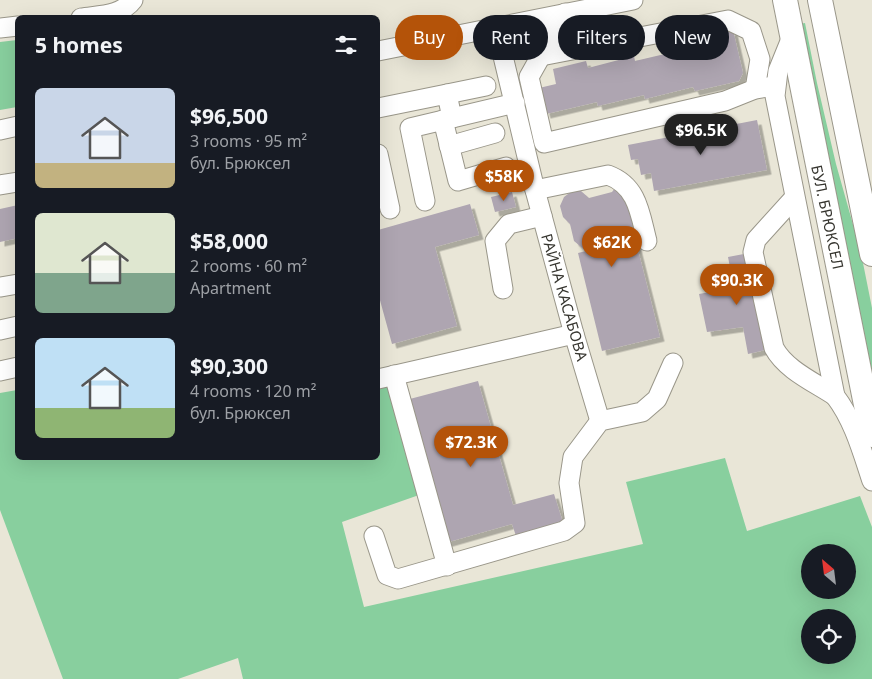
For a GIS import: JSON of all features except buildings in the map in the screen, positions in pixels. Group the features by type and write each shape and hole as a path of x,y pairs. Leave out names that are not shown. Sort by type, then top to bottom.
{"main road":[{"name":"БУЛ. БРЮКСЕЛ","path":"785,0 791,39 872,435"},
{"path":"820,0 872,254"}],"street":[{"path":"101,15 114,13 128,6 133,0"},
{"path":"548,16 622,1"},
{"path":"548,43 565,13"},
{"path":"548,55 728,20 751,32 760,59 755,89"},
{"path":"0,28 15,26"},
{"path":"380,52 473,32"},
{"path":"791,39 778,71 774,96 835,396"},
{"name":"РАЙНА КАСАБОВА","path":"504,60 535,190 600,421"},
{"path":"539,60 529,77 544,144 725,101 755,89 775,86"},
{"path":"380,108 486,86"},
{"path":"447,94 449,146 459,187 506,167"},
{"path":"425,201 410,128 514,103"},
{"path":"0,130 15,127"},
{"path":"449,146 496,133"},
{"path":"380,163 390,209"},
{"path":"535,190 608,175 619,179 635,197 647,241"},
{"path":"0,185 15,182"},
{"path":"794,198 756,240 753,252 774,348 778,356 786,364 835,396 844,409 856,435 872,481"},
{"path":"503,289 495,241 509,224 542,216"},
{"path":"0,330 15,327"},
{"path":"447,566 386,377 574,334"},
{"path":"374,536 387,575 398,579 564,531 575,523 569,483 573,457 600,421 642,412 657,399 673,364"},
{"path":"0,371 15,367"}],"green space":[{"path":"805,23 836,164 861,253 872,308 872,379 799,24"},
{"path":"15,40 15,107 0,110 0,42"},
{"path":"389,383 419,495 342,522 364,607 643,544 626,482 725,458 747,531 860,496 872,527 872,679 243,679 238,658 178,679 63,679 0,510 0,393 15,390 15,460 380,460 380,385"}]}
